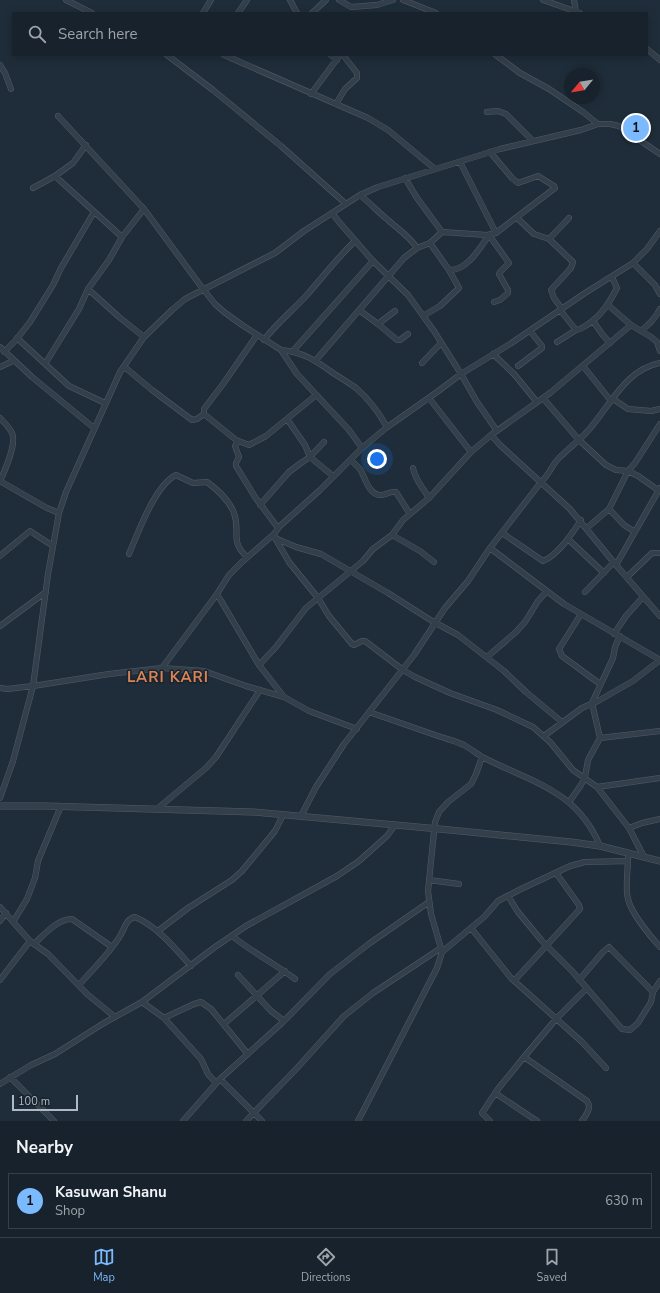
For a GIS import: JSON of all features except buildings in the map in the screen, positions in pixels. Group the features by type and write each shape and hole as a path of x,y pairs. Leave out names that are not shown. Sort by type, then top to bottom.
{"street":[{"path":"66,0 90,12"},
{"path":"205,12 211,0"},
{"path":"239,12 247,0"},
{"path":"290,0 296,12"},
{"path":"313,12 326,0"},
{"path":"339,0 352,7 377,5 393,0"},
{"path":"403,0 433,12"},
{"path":"543,0 578,12"},
{"path":"574,0 578,12"},
{"path":"648,50 660,60"},
{"path":"168,56 213,90 281,146 346,204"},
{"path":"226,56 368,118 381,126 435,169"},
{"path":"332,56 337,60"},
{"path":"311,94 339,56"},
{"path":"336,104 345,89 357,78 357,73 343,56"},
{"path":"497,56 520,73 549,89 584,112 598,124"},
{"path":"0,65 5,73 11,89"},
{"path":"487,112 498,111 506,114 533,141"},
{"path":"58,116 144,209 203,289 224,312 280,350 296,374 315,396 349,430 362,448"},
{"path":"0,798 13,761 33,686 53,546 59,513 66,492 105,403 123,368 144,338 172,310 185,299 203,289 258,263 275,253 304,231 360,195 405,178 490,152 581,130 598,124 619,126 660,154"},
{"path":"33,188 55,176 73,163 86,146"},
{"path":"316,360 404,258 417,248 430,243 442,232 489,235 496,233 555,187 538,176 517,182 490,152"},
{"path":"460,162 496,233"},
{"path":"55,176 122,237"},
{"path":"405,178 442,232"},
{"path":"360,195 372,204 387,220 413,242 417,248"},
{"path":"45,364 79,309 88,289 109,260 122,237 144,209"},
{"path":"4,352 30,322 53,285 60,268 94,212"},
{"path":"332,213 373,261 408,295 461,374 497,432"},
{"path":"517,218 534,234 549,239 574,262 571,268 551,290 554,298 576,330"},
{"path":"549,239 569,218"},
{"path":"162,668 217,594 229,575 274,536 278,528 320,490 362,448 388,427 461,374 530,331 585,292 633,263 647,249 660,231"},
{"path":"449,270 456,270 462,267 476,253 489,235"},
{"path":"489,235 509,263 499,274 508,290 508,293 494,302"},
{"path":"264,340 355,241"},
{"path":"423,316 440,306 459,289 449,270 430,243"},
{"path":"293,351 373,261"},
{"path":"633,263 655,285 660,294"},
{"path":"557,342 593,321 608,305 617,288 612,277"},
{"path":"88,289 119,318 144,338"},
{"path":"608,305 631,325 657,342 660,351"},
{"path":"641,331 653,320 660,309"},
{"path":"359,310 397,340 400,340 408,334"},
{"path":"378,324 395,311"},
{"path":"593,321 610,343"},
{"path":"259,665 276,647 306,608 363,561 373,549 392,535 403,520 430,498 471,452 543,398 631,325"},
{"path":"518,366 542,348 530,331"},
{"path":"123,368 127,369 192,420 197,419 204,414 204,409 257,335"},
{"path":"17,338 69,386 105,403"},
{"path":"422,363 441,344"},
{"path":"0,348 13,361 94,428"},
{"path":"280,350 293,351 316,360 357,389 379,414 388,427"},
{"path":"493,354 514,374 537,402"},
{"path":"0,367 13,361"},
{"path":"301,816 316,787 344,744 403,670 445,608 479,566 490,548 545,478 558,459 592,427 628,379 652,364 660,363"},
{"path":"583,366 612,400 628,409 651,411 660,409"},
{"path":"204,414 238,441 249,445 266,436 315,396"},
{"path":"429,398 471,452"},
{"path":"543,398 579,440 606,465 616,470 628,471 659,489 635,532 615,563 585,592"},
{"path":"0,418 12,433 13,443 0,481 47,508 59,513"},
{"path":"287,419 310,453 310,457 333,476"},
{"path":"587,528 609,509 628,471 635,463 660,424"},
{"path":"492,435 500,445 581,520 660,616"},
{"path":"238,441 235,446 239,457 236,466 260,505 278,528"},
{"path":"260,505 290,472 301,462 310,457 324,442"},
{"path":"351,460 360,469 372,491 376,495 382,496 392,491 396,492 410,514"},
{"path":"413,468 418,482 430,498"},
{"path":"129,554 150,505 172,476 176,475 193,483 207,482 220,492 228,501 234,513 237,530 236,541 238,547 247,558"},
{"path":"609,509 624,525 635,532"},
{"path":"502,532 543,561 568,539 581,520"},
{"path":"0,556 30,531 53,546"},
{"path":"392,535 420,551 434,562"},
{"path":"274,536 296,547 321,554 458,636 487,657 562,722"},
{"path":"274,536 289,562 352,644 354,645 365,641 403,670 450,693 504,713 533,727 544,736 573,770 585,777 597,787 630,828 644,857"},
{"path":"568,539 604,573"},
{"path":"490,548 564,604 660,660 633,681 582,708 544,736"},
{"path":"627,577 652,553 660,553"},
{"path":"487,657 516,632 547,591"},
{"path":"0,626 46,592"},
{"path":"217,594 259,665 284,697"},
{"path":"614,634 626,616 643,597"},
{"path":"581,614 559,649 562,656 600,684"},
{"path":"569,802 585,777 588,760 600,738 592,704 613,658 615,646 620,636"},
{"path":"0,688 7,689 33,686 109,674 162,668 204,671 284,697 309,710 357,729"},
{"path":"157,810 206,768 216,756 260,690"},
{"path":"369,712 464,745 482,756 518,772 552,790 569,802 594,831 600,846"},
{"path":"600,738 660,731"},
{"path":"358,1121 437,968 442,950 431,914 428,891 435,822 439,812 448,802 471,784 482,756"},
{"path":"597,787 660,778"},
{"path":"0,806 61,806 283,814 600,846 660,861"},
{"path":"12,922 27,899 35,878 38,861 61,806"},
{"path":"158,931 188,908 232,880 242,871 275,830 283,814"},
{"path":"630,828 642,823 660,819"},
{"path":"1,1082 31,1064 55,1054 142,1002 215,947 246,926 338,876 359,861 387,836 395,825"},
{"path":"629,854 628,898 645,929 660,947"},
{"path":"246,1121 344,1016 373,993 442,950 484,917 498,901 570,866 585,862 628,860"},
{"path":"514,981 580,910 579,905 556,873"},
{"path":"429,880 459,884"},
{"path":"508,896 518,912 542,941 622,1029 630,1030 638,1023 651,1002 653,992 660,981"},
{"path":"183,1121 218,1081 284,1021 330,974 370,943 429,902"},
{"path":"0,907 12,922 32,942 48,954 79,985 115,1017"},
{"path":"0,921 6,913"},
{"path":"79,985 117,941 130,918 135,917 158,931 191,966"},
{"path":"0,980 32,942 54,926 67,919 72,919 112,947"},
{"path":"471,928 500,966 514,981 582,1042 606,1068"},
{"path":"232,936 295,979"},
{"path":"579,980 609,947 653,992"},
{"path":"224,1024 285,971"},
{"path":"238,975 257,996 284,1021"},
{"path":"490,1121 482,1113 495,1093 556,1019 586,988"},
{"path":"142,1002 164,1018 201,1059 208,1074 218,1081 262,1121"},
{"path":"164,1018 201,1002 211,1009 248,1053"},
{"path":"524,1057 587,1101 589,1108 582,1121"},
{"path":"10,1077 52,1120"},
{"path":"495,1093 537,1121"}],"place":[{"name":"Kasuwan Shanu","path":"636,128"}],"district":[{"name":"LARI KARI","path":"168,677"}]}
